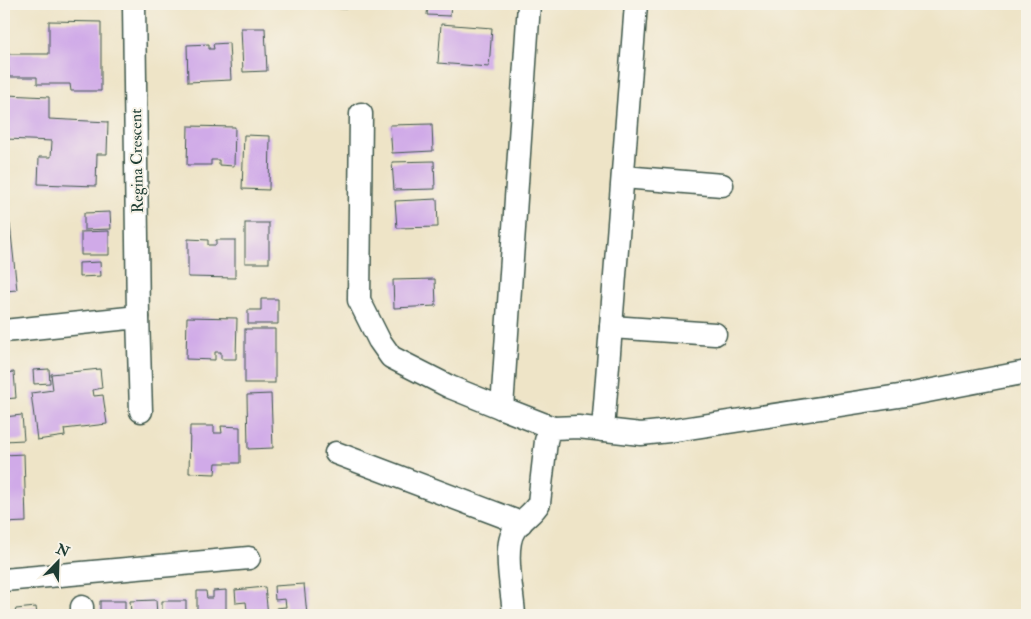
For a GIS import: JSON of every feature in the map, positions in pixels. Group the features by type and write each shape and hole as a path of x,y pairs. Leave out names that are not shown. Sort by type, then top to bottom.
{"street":[{"name":"Regina Crescent","path":"134,4 141,411"},
{"path":"502,408 529,4"},
{"path":"603,430 636,4"},
{"path":"361,114 359,300 379,340 391,357 450,387 553,428 563,426 642,434 669,431 912,394 1027,372"},
{"path":"623,176 722,185"},
{"path":"4,331 138,318"},
{"path":"611,327 715,334"},
{"path":"514,615 509,551 513,533 539,503 546,441 548,433 553,428"},
{"path":"336,453 521,523"},
{"path":"4,580 249,558"}],"building":[{"path":"299,4 346,4 346,9 299,6"},
{"path":"428,4 451,4 450,16 427,15"},
{"path":"49,21 101,22 101,91 71,91 70,84 37,84 37,77 9,77 8,54 49,54"},
{"path":"441,24 492,28 489,67 438,63"},
{"path":"241,28 265,28 267,71 243,72"},
{"path":"229,43 231,80 188,82 187,45 209,44 209,49 214,49 213,44"},
{"path":"7,95 49,97 49,119 108,122 107,154 97,154 96,186 38,184 39,157 51,157 52,141 6,139"},
{"path":"432,124 433,151 392,153 390,125"},
{"path":"188,126 235,127 234,166 219,165 219,160 211,160 211,165 187,165"},
{"path":"244,135 270,136 269,190 242,189"},
{"path":"434,161 435,189 394,190 392,162"},
{"path":"437,199 438,227 397,228 395,201"},
{"path":"110,212 111,229 84,230 84,213"},
{"path":"245,223 269,223 269,263 245,263"},
{"path":"10,224 17,290 4,291 4,225"},
{"path":"109,231 109,255 81,255 81,232"},
{"path":"188,239 208,240 208,245 216,245 216,240 235,240 235,278 188,277"},
{"path":"100,262 101,276 79,277 79,263"},
{"path":"435,279 436,306 394,308 393,280"},
{"path":"261,299 278,299 278,324 248,324 248,310 261,310"},
{"path":"187,317 237,318 236,359 221,359 221,352 215,352 215,360 186,359"},
{"path":"245,329 275,329 275,383 245,383"},
{"path":"49,369 50,383 34,384 33,370"},
{"path":"100,369 102,388 93,390 94,396 103,395 107,424 64,429 65,436 37,440 31,393 53,390 51,374"},
{"path":"14,372 16,398 4,399 4,373"},
{"path":"271,394 273,448 248,449 247,395"},
{"path":"22,415 24,440 4,441 4,417"},
{"path":"190,426 214,426 214,433 222,433 221,426 240,427 240,463 216,463 215,474 189,473"},
{"path":"24,454 26,522 4,523 4,455"},
{"path":"304,584 307,615 276,615 276,608 286,607 285,599 275,600 274,586"},
{"path":"265,587 268,615 237,615 237,611 247,610 246,602 236,603 235,590"},
{"path":"226,590 226,615 197,615 197,591 206,591 207,598 213,598 213,591"},
{"path":"156,600 157,615 131,613 130,601"},
{"path":"100,601 125,601 125,615 100,614"},
{"path":"162,601 186,601 186,615 167,615 167,613 162,613"},
{"path":"36,607 37,615 14,615 16,609"}]}
